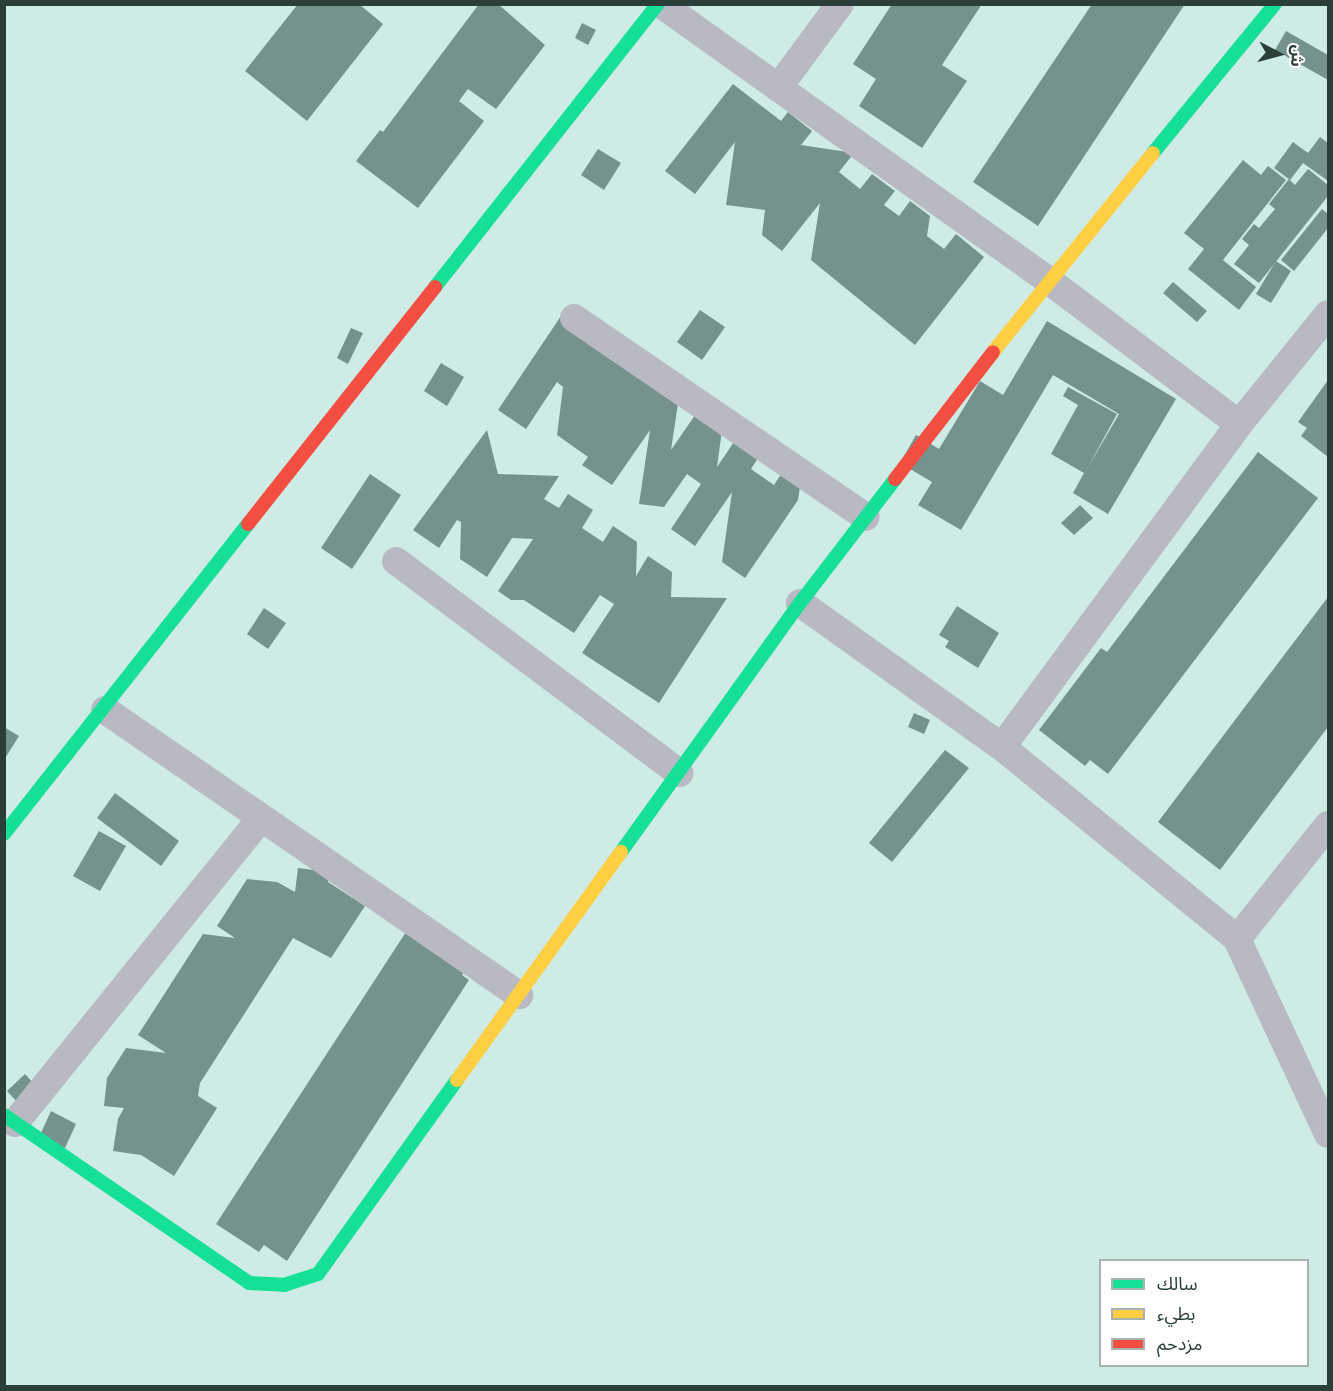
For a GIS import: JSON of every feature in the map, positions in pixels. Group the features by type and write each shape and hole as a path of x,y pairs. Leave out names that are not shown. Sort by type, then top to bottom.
{"street":[{"path":"4,834 105,710 659,4 1048,280 1239,424"},
{"path":"778,88 840,4"},
{"path":"261,818 10,1119 249,1283 284,1285 318,1274 800,603 1048,280 1275,4"},
{"path":"1002,747 1239,424 1329,314"},
{"path":"574,318 866,517"},
{"path":"396,561 679,773"},
{"path":"800,603 1002,747 1237,939 1329,1134"},
{"path":"105,710 519,995"},
{"path":"1237,939 1329,825"}],"building":[{"path":"298,4 359,4 383,24 307,121 245,71"},
{"path":"479,4 498,4 545,45 496,109 468,89 459,101 484,121 418,208 356,161 380,130 383,132"},
{"path":"892,4 982,4 942,65 967,81 922,148 859,106 876,79 853,64"},
{"path":"1092,4 1185,4 1038,226 973,182"},
{"path":"582,23 596,30 588,45 575,38"},
{"path":"1286,31 1328,55 1328,80 1275,50"},
{"path":"733,84 781,121 788,112 812,131 801,145 854,153 839,172 860,189 872,174 895,191 884,205 899,216 910,201 930,216 927,236 944,249 956,234 984,257 915,345 811,260 820,203 782,251 762,235 765,210 726,205 735,142 695,194 665,171"},
{"path":"1320,137 1328,143 1328,181 1303,163 1290,180 1274,168 1293,142 1308,153"},
{"path":"598,149 621,163 604,190 581,175"},
{"path":"1243,160 1261,175 1268,166 1286,180 1223,260 1256,287 1239,310 1188,269 1204,249 1184,233"},
{"path":"1308,169 1328,185 1328,196 1259,283 1234,264 1249,245 1242,239 1254,224 1259,228 1275,209 1269,204 1289,179 1295,185"},
{"path":"1322,209 1328,214 1328,228 1294,271 1281,260"},
{"path":"1276,261 1291,271 1271,303 1256,294"},
{"path":"1173,282 1207,311 1197,322 1163,293"},
{"path":"700,310 725,327 702,360 677,342"},
{"path":"561,316 679,397 671,450 700,408 723,423 717,467 738,436 762,452 751,469 774,485 785,468 801,480 798,500 745,578 722,562 732,492 695,546 671,529 701,484 687,474 664,507 639,504 650,430 612,485 582,465 588,457 557,435 563,387 557,382 526,429 498,410"},
{"path":"1047,321 1176,399 1108,514 1073,493 1084,473 1051,454 1078,405 1063,396 1068,387 1117,414 1087,469 1119,414 1053,375 961,530 918,505 932,482 900,463 916,435 939,449 980,381 1003,395"},
{"path":"351,328 363,333 348,364 337,358"},
{"path":"441,363 464,377 447,406 424,391"},
{"path":"1328,380 1328,457 1301,436 1307,428 1298,422"},
{"path":"487,430 498,474 559,476 544,499 559,508 568,494 593,510 582,528 603,542 613,526 637,542 636,576 648,556 672,572 671,597 727,598 659,703 582,653 614,604 600,595 574,633 524,600 511,600 498,591 533,539 512,538 487,577 460,559 461,522 457,520 439,548 413,530"},
{"path":"1258,452 1318,498 1108,774 1090,760 1085,766 1039,730 1101,648 1107,652"},
{"path":"370,474 401,495 352,569 321,548"},
{"path":"1080,505 1093,518 1074,535 1061,523"},
{"path":"1328,597 1328,727 1220,870 1158,822"},
{"path":"957,606 999,633 978,668 945,647 949,641 939,635"},
{"path":"264,608 286,623 268,649 247,634"},
{"path":"914,713 930,720 924,734 908,727"},
{"path":"4,727 19,736 4,760"},
{"path":"945,750 969,768 892,862 869,843"},
{"path":"115,793 179,841 161,866 97,818"},
{"path":"99,831 126,846 100,891 73,876"},
{"path":"298,868 329,872 328,882 365,906 331,958 293,938 200,1083 198,1096 217,1108 174,1176 141,1155 113,1151 118,1119 124,1108 104,1106 107,1078 126,1048 166,1053 138,1035 203,934 235,938 217,926 247,879 277,882 295,892"},
{"path":"406,932 465,970 462,975 469,980 287,1261 264,1245 259,1252 216,1224"},
{"path":"25,1074 45,1096 27,1113 7,1091"},
{"path":"51,1111 76,1124 65,1148 40,1135"}],"traffic: fast":[{"path":"435,287 658,4"},
{"path":"1153,153 1275,4"},
{"path":"621,852 800,603 895,479"},
{"path":"4,834 248,524"},
{"path":"4,1115 249,1283 284,1285 318,1274 457,1080"}],"traffic: slow":[{"path":"993,352 1153,153"},
{"path":"457,1080 621,852"}],"traffic: jam":[{"path":"248,524 435,287"},
{"path":"895,479 993,352"}]}
